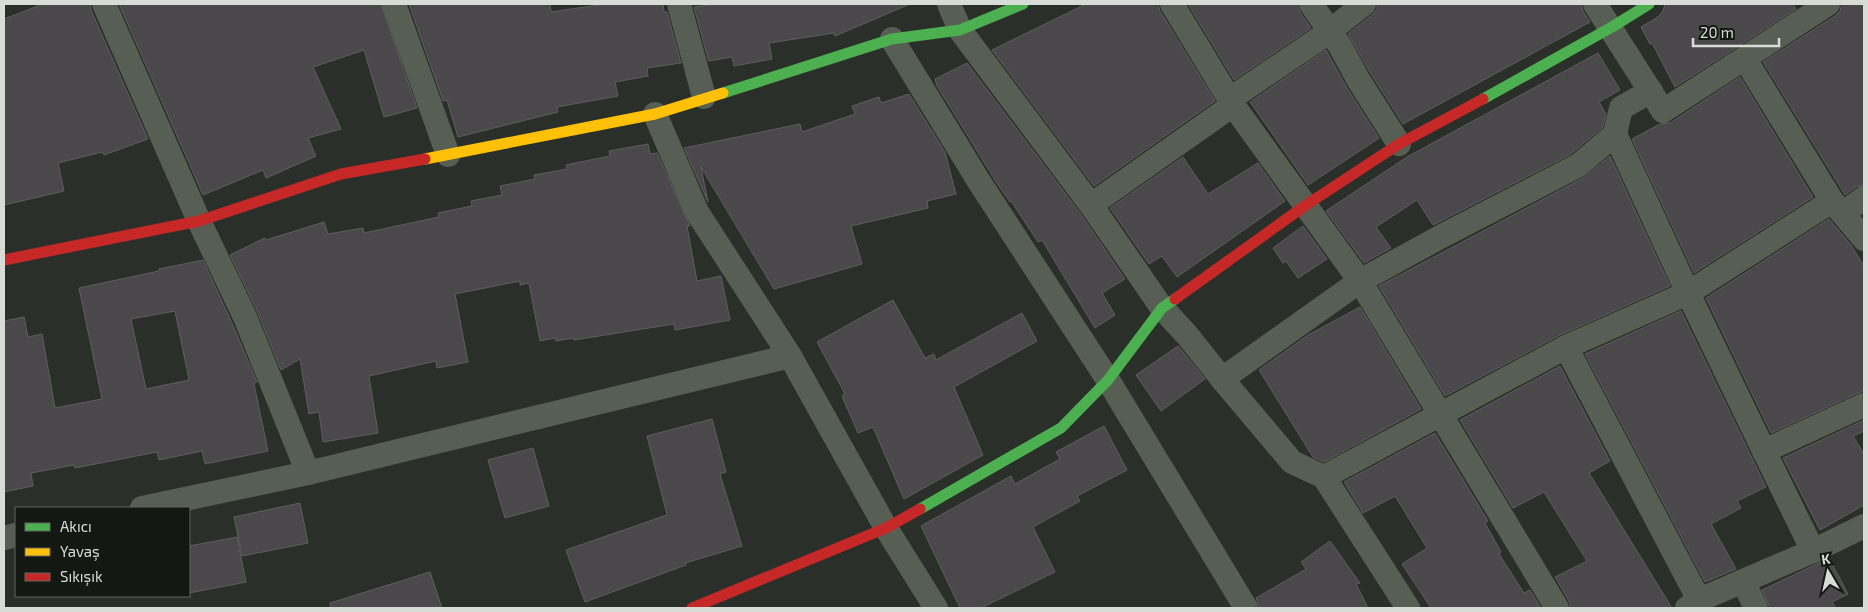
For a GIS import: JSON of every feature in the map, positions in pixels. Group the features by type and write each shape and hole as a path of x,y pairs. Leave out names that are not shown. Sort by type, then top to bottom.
{"street":[{"path":"104,4 199,221 245,317 308,473"},
{"path":"394,4 448,155"},
{"path":"679,4 704,97"},
{"path":"949,4 960,30 1091,205 1162,308 1187,335 1292,462 1324,478 1408,608"},
{"path":"4,260 199,221 341,174 655,114 892,39 960,30 1023,4"},
{"path":"1172,4 1232,102 1360,281 1557,608"},
{"path":"1311,4 1340,46 1359,81 1399,144"},
{"path":"1091,205 1329,32 1364,4"},
{"path":"1595,4 1612,27 1663,111 1828,4"},
{"path":"692,608 886,528 1061,428 1108,380 1162,308 1306,205 1399,144 1496,92 1649,4"},
{"path":"892,39 978,180 1108,380 1246,608"},
{"path":"1745,59 1838,207 1864,240"},
{"path":"1222,379 1360,281 1578,165 1615,134 1621,108 1651,91"},
{"path":"655,114 697,212 790,356 886,528 936,608"},
{"path":"1615,134 1688,293 1813,551"},
{"path":"1324,478 1566,347 1688,293 1838,207 1864,198"},
{"path":"1566,347 1693,604 1813,551 1864,526"},
{"path":"147,507 308,473 790,356"},
{"path":"1764,451 1864,405"},
{"path":"1743,581 1756,608"}],"building":[{"path":"43,4 90,4 148,139 104,155 102,152 58,163 64,191 4,205 4,19"},
{"path":"119,4 381,4 417,108 384,117 364,50 313,67 341,129 308,138 316,156 266,178 263,170 203,195"},
{"path":"409,4 550,4 551,12 605,4 663,4 681,63 647,68 648,76 615,82 618,96 557,107 558,112 458,137 447,100 443,101"},
{"path":"716,4 910,4 835,36 834,33 769,43 772,59 734,66 732,57 709,61 708,59 694,7"},
{"path":"1086,4 1158,4 1160,11 1215,101 1094,186 992,50"},
{"path":"1188,4 1297,4 1311,28 1234,80"},
{"path":"1377,4 1581,4 1590,22 1403,124 1348,34 1373,14 1377,9"},
{"path":"1665,4 1793,4 1796,9 1675,87 1652,43 1650,44 1641,27 1658,17 1663,11"},
{"path":"1842,4 1864,4 1864,185 1856,187 1845,195 1763,62 1835,16 1840,11"},
{"path":"1326,50 1347,88 1379,138 1308,185 1250,102"},
{"path":"1598,53 1620,90 1599,102 1606,114 1603,127 1571,154 1433,225 1417,200 1376,227 1391,248 1364,263 1326,211 1407,157"},
{"path":"967,63 1080,213 1125,279 1102,293 1115,315 1095,328 1042,240 1038,242 998,185 937,86 935,79"},
{"path":"1740,77 1813,197 1694,273 1632,139 1660,124 1670,123"},
{"path":"909,94 945,152 956,194 927,201 928,208 851,226 862,264 774,289 701,167 708,202 684,148 800,124 802,132 855,114 852,106 879,97 881,103"},
{"path":"648,144 650,154 657,153 690,226 687,226 697,281 721,276 730,320 675,330 674,324 574,340 573,338 556,341 555,338 540,341 529,283 520,285 520,281 455,294 468,362 437,368 436,361 369,376 378,433 323,442 319,412 309,414 300,359 281,370 257,311 230,255 265,238 266,240 324,222 328,234 363,228 364,233 439,217 438,213 472,206 471,201 502,195 500,186 535,179 534,175 567,169 566,165 610,156 609,151"},
{"path":"1610,156 1670,286 1560,335 1445,396 1379,286 1585,177"},
{"path":"1183,157 1208,194 1258,163 1285,201 1177,277 1162,256 1149,264 1110,208"},
{"path":"1829,219 1851,245 1864,266 1864,391 1771,433 1706,298"},
{"path":"1303,226 1327,259 1298,278 1286,261 1283,263 1273,248"},
{"path":"203,260 257,382 254,384 268,451 205,464 202,451 159,460 157,452 75,468 74,465 31,473 33,486 4,492 4,321 24,317 28,337 42,334 55,408 102,399 79,288 159,271 159,269","holes":["175,311 189,380 146,389 131,319"]},
{"path":"893,300 925,358 934,354 936,360 1022,313 1037,341 954,387 983,455 904,499 873,427 858,433 842,396 845,394 817,342"},
{"path":"1360,307 1421,409 1324,462 1313,457 1259,370 1308,335"},
{"path":"1681,311 1766,487 1737,501 1741,508 1711,524 1736,569 1705,582 1585,354"},
{"path":"1178,346 1205,379 1161,411 1136,375"},
{"path":"1560,366 1610,461 1589,473 1672,608 1571,608 1555,577 1587,561 1544,492 1513,508 1460,420"},
{"path":"712,419 726,472 720,474 742,546 685,563 686,565 585,602 566,550 667,515 647,436"},
{"path":"1864,420 1864,431 1853,436 1864,454 1864,505 1820,530 1783,458"},
{"path":"1104,426 1127,470 1077,496 1080,501 1033,527 1055,572 981,608 960,608 921,526 1011,476 1015,484 1060,459 1056,452"},
{"path":"1435,433 1488,521 1485,523 1501,552 1499,554 1524,593 1530,590 1541,608 1431,608 1402,564 1427,548 1395,496 1363,513 1344,482"},
{"path":"533,448 549,506 505,518 488,460"},
{"path":"300,503 308,543 242,556 234,517"},
{"path":"237,537 246,582 190,593 190,546"},
{"path":"1330,541 1360,583 1356,584 1368,608 1260,608 1256,598 1306,569 1301,562"},
{"path":"1829,558 1848,594 1832,602 1836,608 1770,608 1762,590"},
{"path":"430,572 442,608 331,608 330,603"}],"traffic: fast":[{"path":"723,93 892,39 960,30 1023,4"},
{"path":"1483,99 1612,27 1649,4"},
{"path":"920,509 1061,428 1108,380 1162,308 1175,299"}],"traffic: slow":[{"path":"425,159 655,114 723,93"}],"traffic: jam":[{"path":"1175,299 1306,205 1399,144 1483,99"},
{"path":"4,260 199,221 341,174 425,159"},
{"path":"692,608 886,528 920,509"}]}
